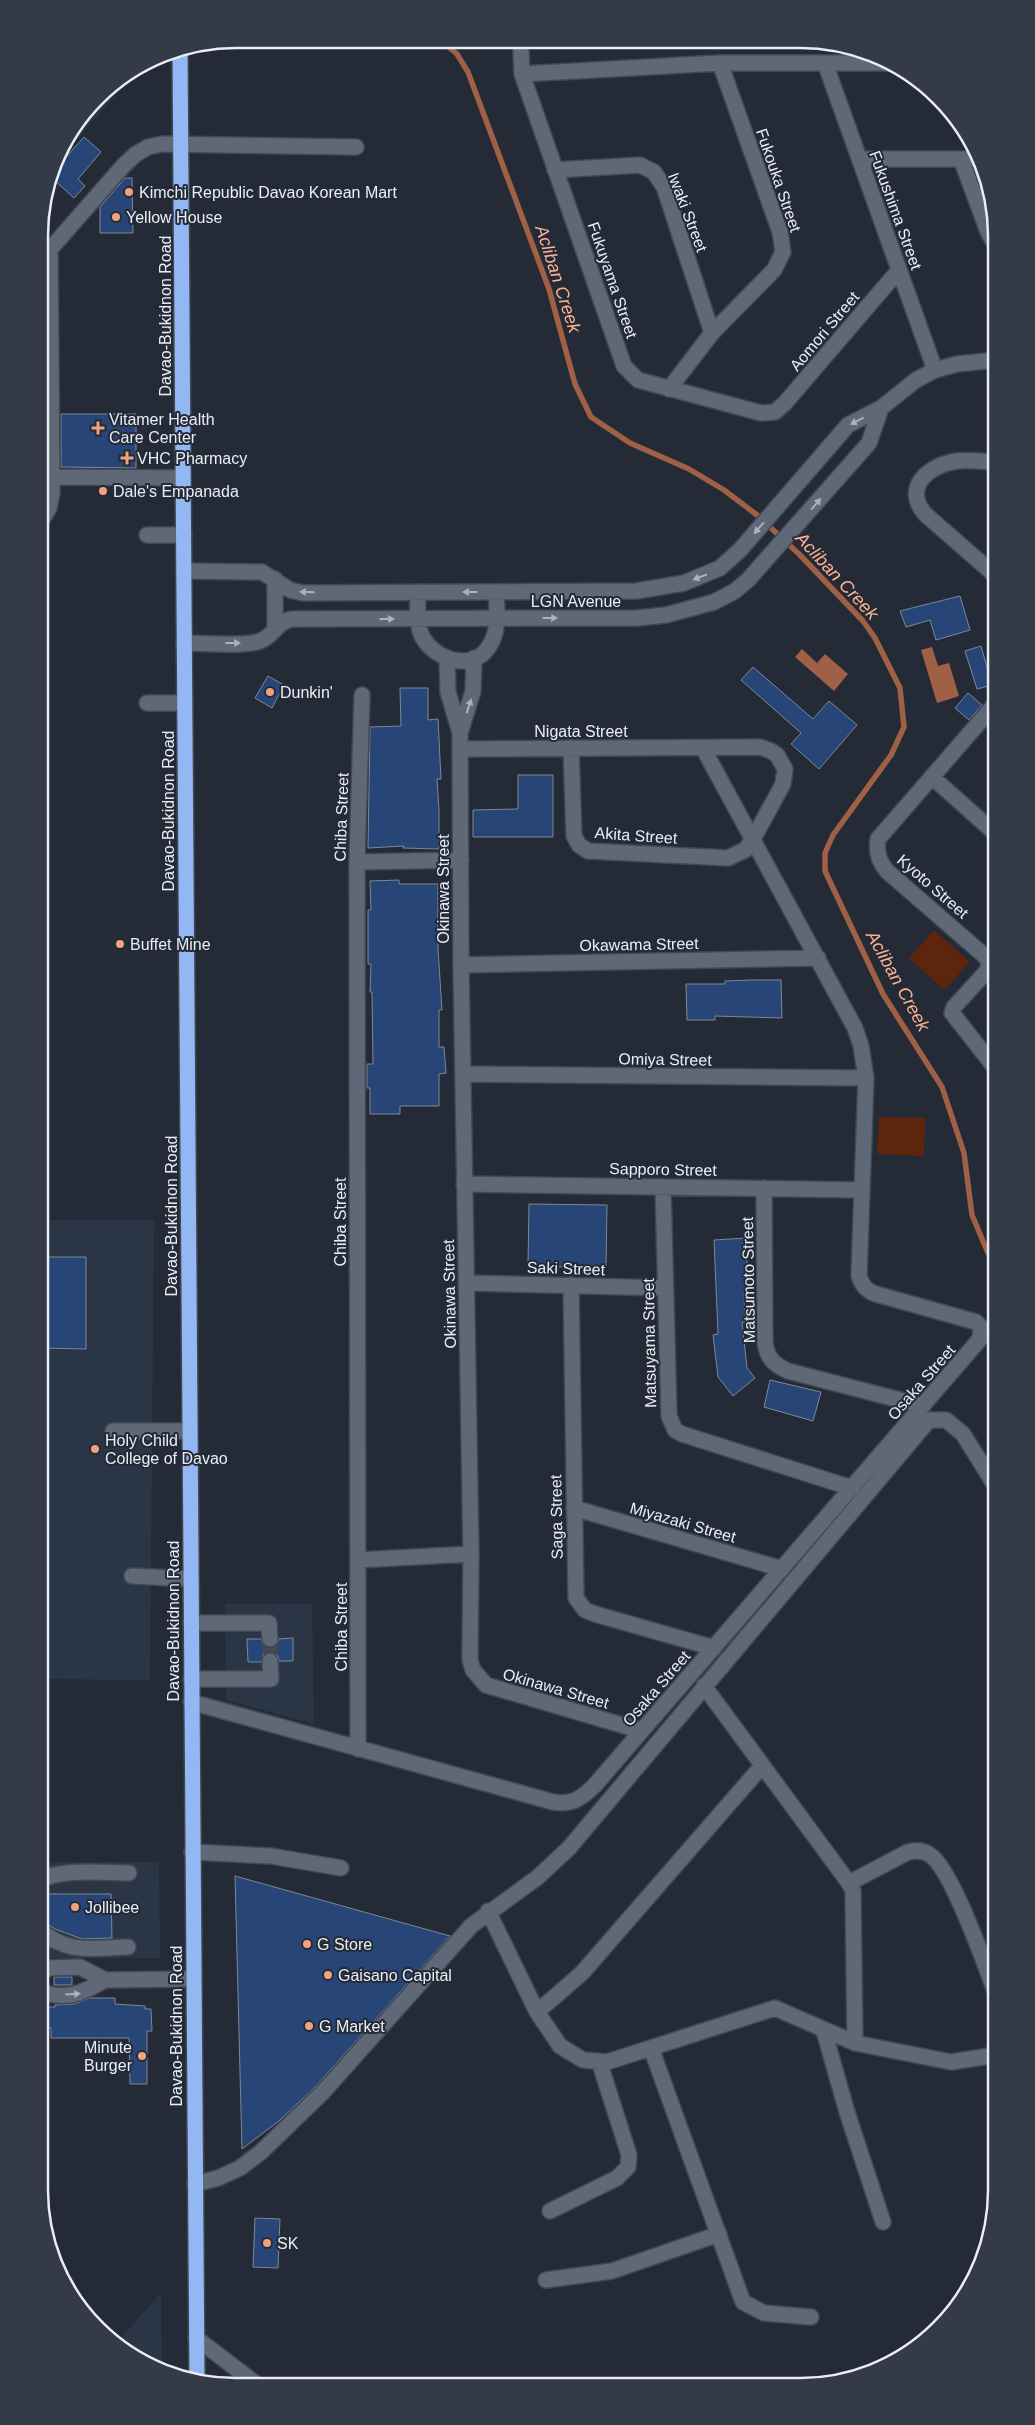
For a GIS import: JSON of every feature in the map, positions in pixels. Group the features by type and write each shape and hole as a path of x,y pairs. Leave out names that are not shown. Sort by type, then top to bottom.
{"highway":[{"name":"Davao-Bukidnon Road","path":"180,56 197,2373"}],"street":[{"name":"Fukuyama Street","path":"521,52 522,74 624,366 638,380 761,413 775,412"},
{"path":"522,74 720,63 873,63"},
{"name":"Fukouka Street","path":"669,389 712,332 774,270 783,252 780,232 720,63"},
{"name":"Fukushima Street","path":"825,63 935,370"},
{"path":"48,503 52,493 50,250 136,154 148,147 181,143 356,147"},
{"path":"860,159 971,159"},
{"path":"961,159 988,231"},
{"name":"Iwaki Street","path":"555,170 640,164 654,172 664,186 712,332"},
{"name":"Aomori Street","path":"775,412 785,403 899,270"},
{"name":"LGN Avenue","path":"184,570 254,570 275,579 290,590 303,593 621,591 662,588 703,576 720,568 740,550 848,425 881,408 916,380 935,370 957,364 988,361"},
{"name":"LGN Avenue","path":"184,643 255,643 269,637 283,622 292,619 622,618 675,613 714,602 735,591 761,568 868,443 881,408"},
{"path":"988,462 957,461 942,465 931,471 917,485 915,496 917,505 925,514 988,569"},
{"path":"52,476 183,478"},
{"path":"147,535 184,535"},
{"path":"720,568 735,591"},
{"path":"275,579 275,630"},
{"path":"621,591 622,618"},
{"path":"418,592 418,619 424,640 431,648 447,659 474,658 488,649 496,630 496,592"},
{"path":"460,733 473,691 474,658"},
{"path":"447,659 448,692 460,733"},
{"name":"Chiba Street","path":"358,1750 357,862 362,695"},
{"path":"147,703 184,703"},
{"name":"Kyoto Street","path":"988,713 878,839 878,856 888,872 987,958 988,962"},
{"name":"Okinawa Street","path":"460,733 461,965 471,1554 470,1660 472,1670 478,1678 496,1689 642,1731"},
{"name":"Nigata Street","path":"460,749 760,747 771,751 782,762 785,769 783,784 753,839"},
{"name":"Akita Street","path":"571,748 574,836 579,845 588,851 728,858 745,850 753,839"},
{"path":"703,748 855,1028 861,1046 866,1078 862,1190"},
{"path":"932,777 988,827"},
{"path":"357,862 460,860"},
{"name":"Okawama Street","path":"461,965 818,958"},
{"name":"Kyoto Street","path":"988,968 954,1007 952,1013 988,1058"},
{"name":"Omiya Street","path":"463,1074 866,1078"},
{"name":"Sapporo Street","path":"464,1184 862,1190"},
{"name":"Matsuyama Street","path":"663,1187 669,1416 675,1430 689,1437 852,1488"},
{"name":"Matsumoto Street","path":"764,1188 764,1342 770,1361 788,1371 923,1406"},
{"name":"Osaka Street","path":"191,1702 358,1750 565,1804 574,1802 584,1796 974,1347 982,1334 981,1327 968,1318 876,1294 865,1288 859,1276 862,1190"},
{"name":"Saki Street","path":"466,1283 666,1288"},
{"name":"Saga Street","path":"571,1285 576,1598 580,1605 595,1614 714,1648"},
{"path":"194,2184 218,2178 240,2168 296,2120 350,2064 454,1944 488,1912 538,1877 569,1848 929,1420 946,1420 963,1434 988,1474"},
{"path":"114,1431 190,1431"},
{"name":"Miyazaki Street","path":"574,1508 782,1569"},
{"path":"358,1560 471,1554"},
{"path":"132,1576 190,1579"},
{"path":"191,1623 269,1623 270,1639"},
{"path":"191,1679 271,1679 270,1661"},
{"path":"704,1686 853,1891 855,2043"},
{"path":"538,2012 582,1973 762,1766"},
{"path":"849,1883 908,1852 916,1850 931,1855 946,1875 972,1932 988,1973"},
{"path":"192,1852 270,1856 341,1868"},
{"path":"48,1878 70,1873 129,1873"},
{"path":"488,1912 538,2012 560,2046 583,2060 607,2062 775,2008 855,2043 951,2062 988,2060"},
{"path":"48,1936 70,1948 128,1947"},
{"path":"48,1968 80,1967 105,1980 193,1980"},
{"path":"48,1994 80,1994 105,1980"},
{"path":"824,2031 847,2112 882,2222"},
{"path":"651,2048 743,2302 764,2313 811,2317"},
{"path":"550,2211 610,2182 628,2167 629,2155 599,2062"},
{"path":"546,2280 612,2271 719,2234"},
{"path":"196,2338 248,2378"}],"shaded area":[{"path":"127,82 69,149 86,121 112,94"},
{"path":"932,647 938,666 949,663 959,696 937,703 921,650"},
{"path":"802,649 817,663 825,654 848,674 834,691 795,657"},
{"path":"934,930 970,962 944,990 909,958"},
{"path":"879,1117 925,1118 924,1156 877,1154"},
{"name":"Holy Child College of Davao","path":"48,1220 154,1220 150,1680 48,1679"},
{"path":"225,1604 312,1604 314,1724 226,1700"},
{"path":"48,1862 159,1862 160,1958 48,1958"},
{"path":"161,2293 162,2362 141,2352 120,2338"}],"building":[{"path":"84,137 101,152 78,179 85,186 74,198 55,181 57,174 62,169 60,168 64,159"},
{"name":"Yellow House","path":"125,178 132,178 133,233 100,233 100,207"},
{"name":"Vitamer Health Care Center","path":"61,414 136,414 136,468 61,467"},
{"path":"960,596 970,630 936,640 930,620 906,627 900,611"},
{"path":"981,646 988,671 988,686 977,689 965,651"},
{"path":"753,667 813,719 829,701 857,725 819,769 791,744 801,733 741,680"},
{"name":"Dunkin'","path":"268,676 284,685 272,708 255,698"},
{"path":"400,688 428,688 428,720 438,719 441,779 437,779 439,849 403,848 404,846 368,848 370,727 401,726"},
{"path":"968,693 982,705 969,720 955,708"},
{"path":"518,775 553,775 553,837 473,837 473,810 518,809"},
{"path":"399,880 399,884 438,884 438,949 442,1010 439,1010 439,1047 444,1047 446,1073 439,1074 439,1106 400,1106 400,1114 370,1114 370,1088 367,1088 367,1064 373,1064 372,992 370,992 371,964 368,964 368,910 371,910 370,881"},
{"path":"781,980 782,1018 715,1016 715,1020 687,1020 686,984 725,984 725,981"},
{"path":"529,1204 607,1205 606,1268 528,1266"},
{"path":"746,1238 748,1293 744,1293 745,1322 742,1322 747,1368 755,1378 733,1396 718,1377 713,1335 718,1334 714,1240"},
{"path":"48,1257 86,1257 86,1349 48,1348"},
{"path":"770,1380 821,1392 813,1421 764,1407"},
{"path":"293,1638 293,1661 279,1661 278,1656 270,1652 264,1653 261,1662 248,1662 247,1639 261,1639 263,1645 270,1648 276,1646 279,1639"},
{"name":"Gaisano Capital","path":"235,1876 450,1936 316,2086 279,2121 242,2149"},
{"name":"Jollibee","path":"48,1894 111,1894 112,1938 82,1939 48,1925"},
{"path":"54,1977 72,1977 72,1985 54,1985"},
{"path":"90,1998 115,1998 115,2004 145,2006 145,2009 151,2009 152,2031 147,2031 147,2084 130,2084 129,2038 51,2038 51,2028 48,2028 48,2007 74,2004"},
{"name":"SK","path":"255,2218 280,2219 278,2268 253,2267"}],"waterway":[{"name":"Acliban Creek","path":"450,48 457,54 468,72 549,289 575,384 591,417 630,443 689,469 724,490 757,515 799,554 863,621 875,638 900,688 904,727 891,755 833,835 825,853 825,871 883,994 942,1087 964,1153 972,1215 988,1253"}],"tunnel":[{"path":"270,1639 270,1661"}],"place":[{"name":"Kimchi Republic Davao Korean Mart","path":"129,192"},
{"name":"Yellow House","path":"116,217"},
{"name":"Vitamer Health Care Center","path":"98,428"},
{"name":"VHC Pharmacy","path":"127,458"},
{"name":"Dale's Empanada","path":"103,491"},
{"name":"Dunkin'","path":"270,692"},
{"name":"Buffet Mine","path":"120,944"},
{"name":"Holy Child College of Davao","path":"95,1449"},
{"name":"Jollibee","path":"75,1907"},
{"name":"G Store","path":"307,1944"},
{"name":"Gaisano Capital","path":"328,1975"},
{"name":"G Market","path":"309,2026"},
{"name":"Minute Burger","path":"142,2056"},
{"name":"SK","path":"267,2243"}]}
